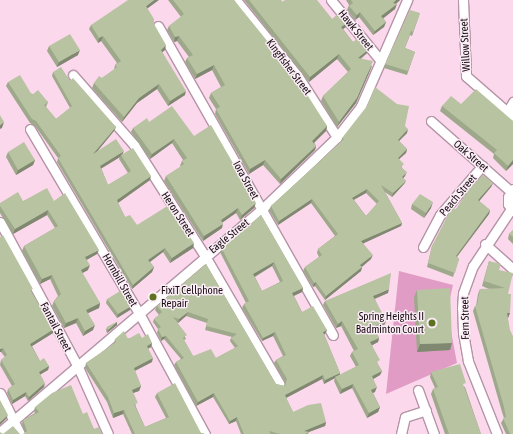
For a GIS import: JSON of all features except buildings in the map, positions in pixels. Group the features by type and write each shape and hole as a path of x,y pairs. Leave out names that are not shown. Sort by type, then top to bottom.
{"street":[{"name":"Kingfisher Street","path":"236,0 297,75 337,137"},
{"name":"Hawk Street","path":"331,0 381,61"},
{"name":"Eagle Street","path":"0,432 140,315 205,256 262,210 337,137 361,106 407,0"},
{"name":"Willow Street","path":"463,0 466,76 510,115"},
{"name":"Iora Street","path":"158,26 333,335"},
{"name":"Heron Street","path":"73,75 134,145 205,256 280,385"},
{"path":"510,115 513,102"},
{"name":"Oak Street","path":"431,122 512,190"},
{"name":"Hornbill Street","path":"30,129 140,315 205,434"},
{"name":"Peach Street","path":"422,247 440,215 482,166"},
{"path":"512,190 508,197 512,210"},
{"name":"Fern Street","path":"497,434 468,361 462,332 463,293 473,266 485,244 512,210"},
{"name":"Fantail Street","path":"0,222 78,367 108,434"},
{"path":"485,244 513,269"},
{"path":"418,390 434,434"},
{"path":"0,393 20,434"},
{"path":"402,434 405,418 426,410"}],"shaded area":[{"path":"399,271 453,285 449,302 450,326 457,363 386,394"}],"place":[{"name":"FixiT Cellphone Repair","path":"153,297"},
{"name":"Spring Heights II Badminton Court","path":"432,323"}]}
